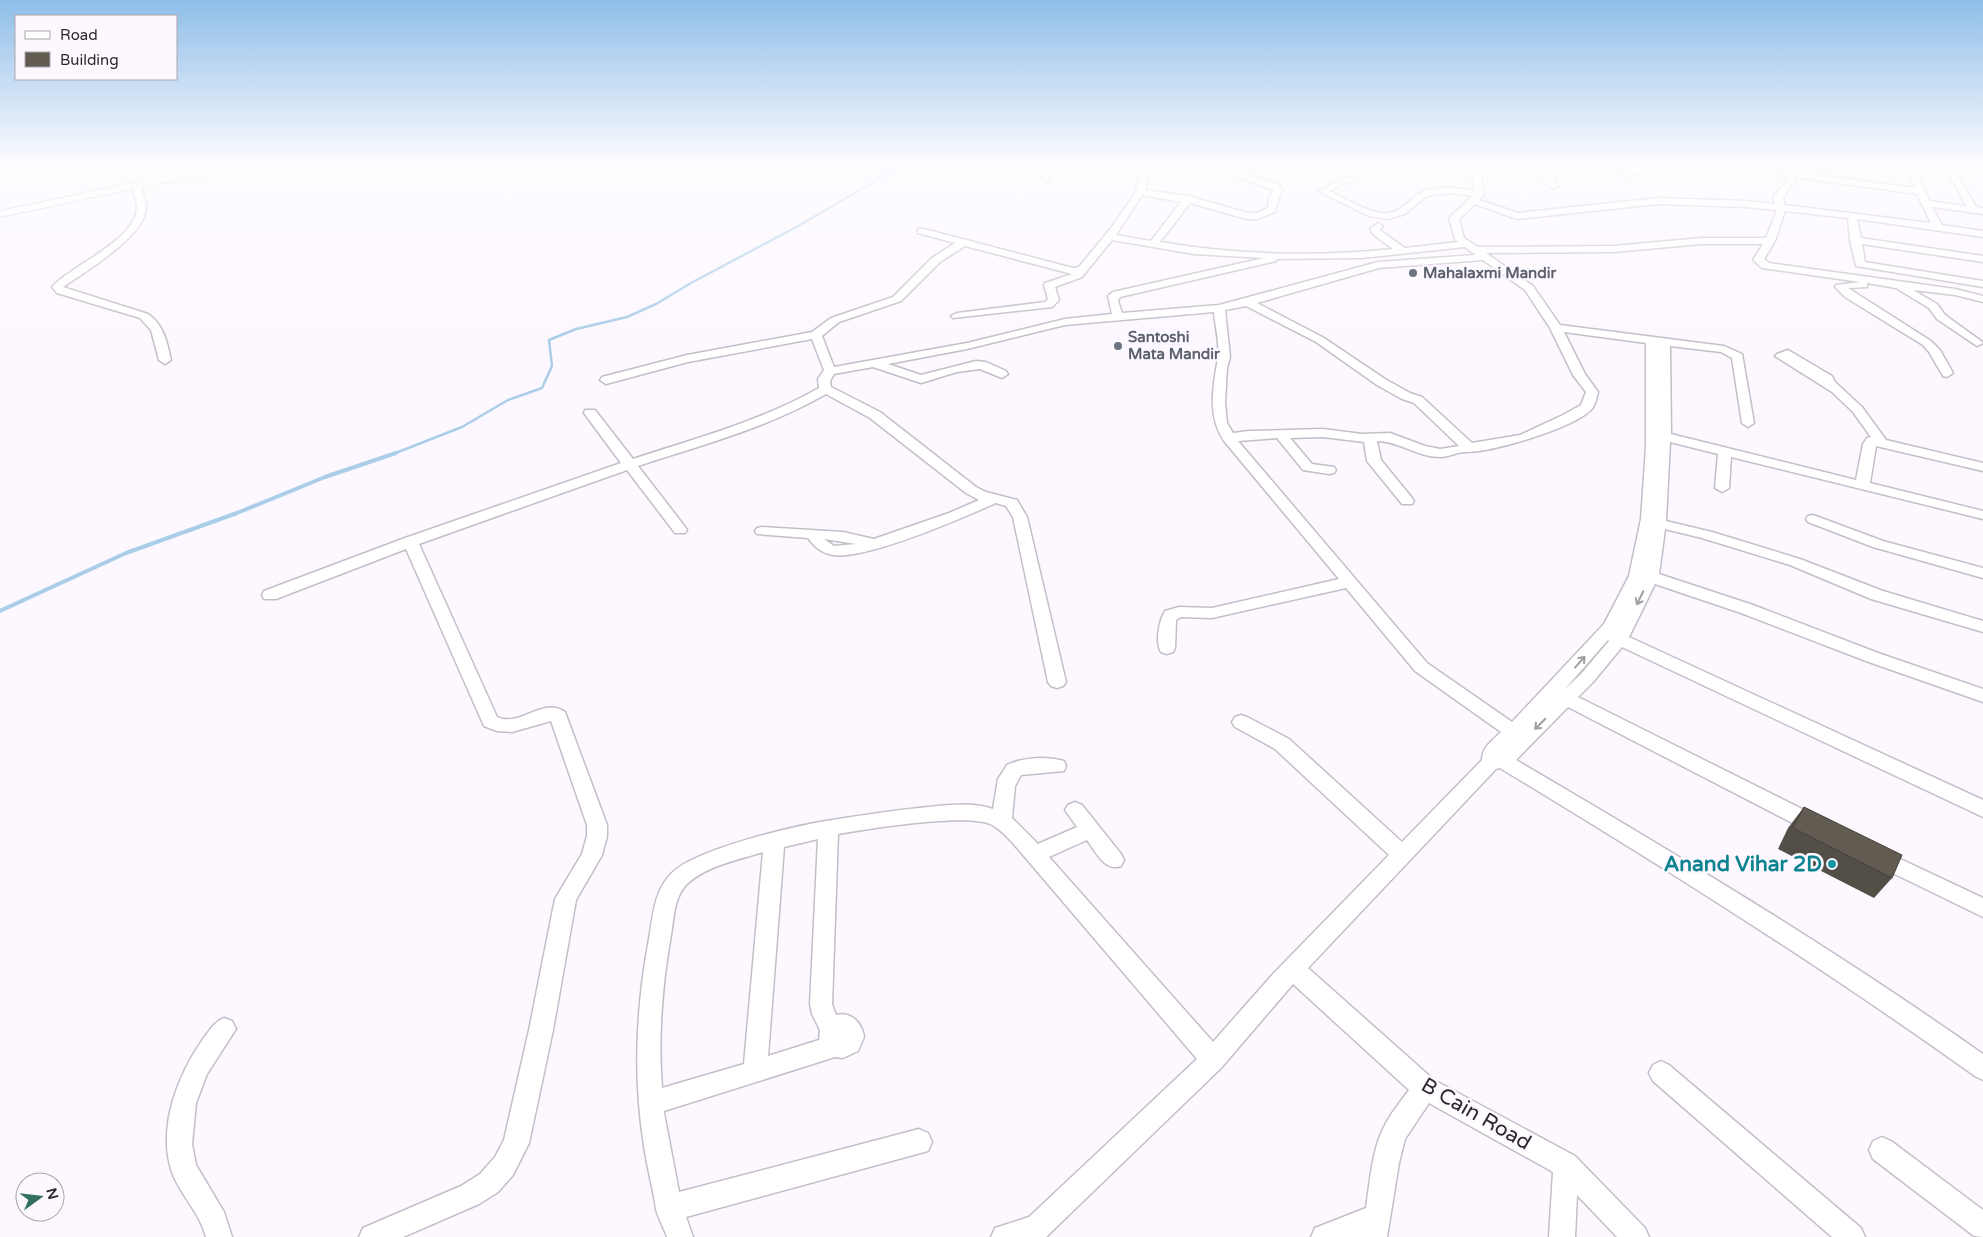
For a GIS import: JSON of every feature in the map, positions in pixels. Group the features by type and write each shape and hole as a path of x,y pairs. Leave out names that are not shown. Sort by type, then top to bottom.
{"street":[{"path":"137,221 105,254 57,287 61,291 144,316 153,322 157,329 165,360"},
{"path":"921,231 962,243 1078,271 1084,269 1121,221"},
{"path":"1154,244 1172,221"},
{"path":"1229,438 1250,435 1323,433 1390,437 1422,450 1440,454 1523,438 1568,418 1587,407 1592,392 1579,375 1556,328 1529,288 1460,239 1455,221"},
{"path":"1778,221 1770,241 1758,260 1766,266 1836,275 1892,285 1955,292 1983,299"},
{"path":"1853,221 1858,263 1862,266 1948,266 1983,259"},
{"path":"1893,221 1983,234"},
{"path":"1935,221 1938,226"},
{"path":"1378,226 1375,229 1376,233 1403,251"},
{"path":"1110,237 1194,251 1327,257 1471,247 1613,249 1702,241 1770,241"},
{"path":"1855,240 1948,266 1983,284"},
{"path":"606,380 687,359 816,335 835,320 897,299 936,260 962,243"},
{"path":"1118,317 1113,301 1113,296 1117,294 1199,277 1283,256"},
{"path":"1057,682 1020,517 1012,503 982,496 971,490 875,415 826,389 823,382 824,376 830,371 967,346 1065,322 1220,308 1378,265 1484,257"},
{"path":"957,316 1054,303 1049,285 1071,279 1078,274 1078,271"},
{"path":"1947,373 1934,350 1927,343 1849,295 1840,287 1849,285 1892,285 1933,306 1942,317 1978,343"},
{"path":"1247,302 1320,340 1381,382 1406,396 1418,400 1470,449"},
{"path":"1220,308 1224,357 1221,368 1219,403 1222,423 1229,438 1421,667 1512,731"},
{"path":"1556,328 1724,349 1736,354 1738,356 1748,423"},
{"path":"816,335 830,371"},
{"path":"1658,342 1658,435 1653,522 1644,574 1613,636 1587,678 1559,695 1512,731 1491,752 1497,761 1714,887 1902,1009 1983,1068"},
{"path":"1784,355 1848,397 1854,408 1873,429 1880,441"},
{"path":"874,363 921,380 955,369 976,365 1002,374"},
{"path":"270,595 410,541 783,413 826,389"},
{"path":"590,414 680,530"},
{"path":"1280,434 1308,466 1329,470"},
{"path":"1658,435 1983,515"},
{"path":"1370,437 1374,461 1407,501"},
{"path":"1862,486 1872,441 1880,441 1983,467"},
{"path":"1722,488 1725,452"},
{"path":"762,531 814,536 822,546 830,550 847,550 875,544 954,516 995,498"},
{"path":"1813,519 1878,544 1983,570"},
{"path":"1653,522 1707,535 1795,562 1877,595 1983,627"},
{"path":"372,1237 470,1195 489,1183 504,1166 516,1143 541,1030 566,899 572,886 588,865 596,848 598,836 597,825 559,717 550,713 515,725 504,726 496,726 490,721 410,541"},
{"path":"1644,574 1747,609 1872,657 1983,696"},
{"path":"1167,648 1168,620 1171,615 1179,612 1212,613 1350,582"},
{"path":"1613,636 1983,809"},
{"path":"1004,1237 1032,1232 1213,1060 1293,969 1402,854 1497,761 1559,695"},
{"path":"1559,695 1832,834"},
{"path":"1241,722 1282,744 1402,854"},
{"path":"1002,822 1006,780 1014,770 1025,767 1057,766"},
{"path":"1076,810 1114,860"},
{"path":"680,1237 669,1208 651,1103 648,1065 652,987 667,897 674,884 685,874 710,860 774,840 828,828 902,817 961,812 991,816 1008,824 1213,1060"},
{"path":"651,1103 755,1072 833,1038 821,1004 828,828"},
{"path":"1035,854 1090,830"},
{"path":"755,1072 774,840"},
{"path":"1858,847 1983,908"},
{"name":"B Cain Road","path":"1293,969 1425,1088 1566,1165 1636,1237"},
{"path":"219,1237 215,1221 184,1169 179,1144 184,1103 198,1067 224,1029"},
{"path":"1661,1073 1852,1237"},
{"path":"1324,1237 1375,1227 1386,1162 1394,1133 1425,1088"},
{"path":"669,1208 919,1142"},
{"path":"1882,1150 1983,1227"},
{"path":"1562,1237 1566,1165"}],"building":[{"path":"1804,807 1902,855 1892,878 1793,828"}],"waterway":[{"path":"393,454 462,427 508,400 542,388 552,366 549,340 576,329 627,317 656,304 691,283 807,221"},
{"path":"0,611 126,553 237,513 325,477 396,453"}],"place":[{"name":"Mahalaxmi Mandir","path":"1413,273"},
{"name":"Santoshi Mata Mandir","path":"1118,346"},
{"name":"Anand Vihar 2D","path":"1832,864"}]}
